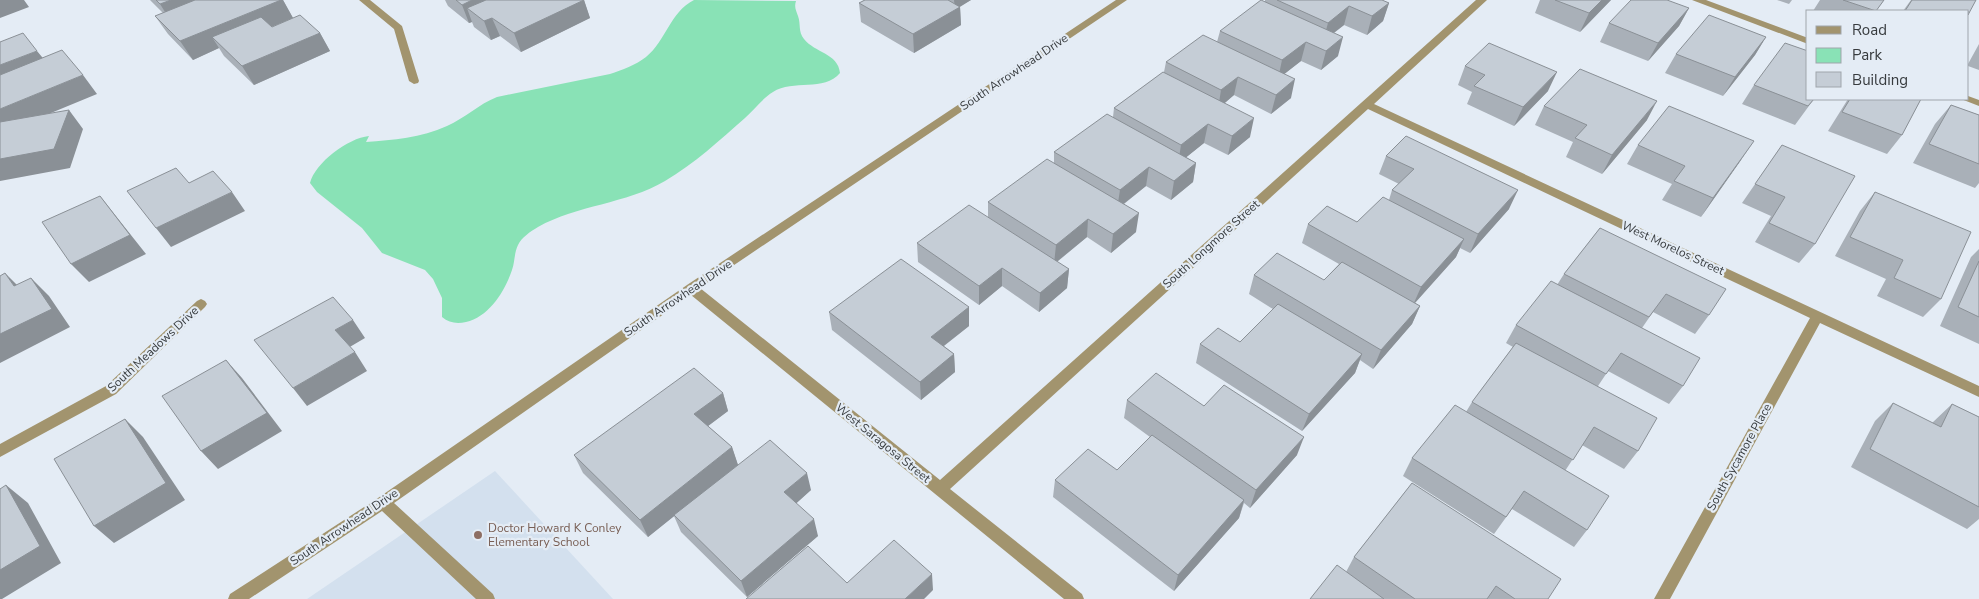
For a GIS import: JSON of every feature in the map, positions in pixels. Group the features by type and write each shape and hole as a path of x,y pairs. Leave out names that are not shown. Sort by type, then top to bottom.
{"street":[{"path":"364,0 399,28 414,81"},
{"name":"South Arrowhead Drive","path":"236,599 383,502 691,288 1122,0"},
{"name":"South Longmore Street","path":"940,489 1482,0"},
{"path":"1696,0 1806,40"},
{"name":"West Morelos Street","path":"1366,104 1979,392"},
{"name":"West Saragosa Street","path":"691,288 1076,599"},
{"name":"South Meadows Drive","path":"0,451 111,390 202,304"},
{"name":"South Sycamore Place","path":"1662,599 1817,316"},
{"path":"383,502 486,599"}],"shaded area":[{"name":"Doctor Howard K Conley Elementary School","path":"495,471 613,599 307,599"}],"green space":[{"path":"694,0 796,1 795,5 802,36 809,44 831,57 838,66 840,73 826,82 790,86 773,92 686,167 650,189 569,214 532,231 519,242 512,270 495,302 482,315 474,319 456,323 447,321 442,317 442,298 433,279 425,270 382,253 362,228 317,192 310,183 313,175 325,160 342,146 352,141 369,136 366,142 417,136 454,123 484,103 497,97 610,74 633,65 653,50 679,12"}],"building":[{"path":"156,0 171,0 160,4"},
{"path":"195,0 281,0 180,41 155,16"},
{"path":"456,0 472,0 462,5"},
{"path":"486,0 584,0 514,33 492,18 484,21 467,8"},
{"path":"865,0 948,0 960,7 913,34 859,3"},
{"path":"1261,0 1343,37 1326,51 1306,42 1282,60 1220,31"},
{"path":"1277,0 1382,0 1389,3 1372,16 1349,6 1328,23"},
{"path":"1555,0 1602,0 1589,13"},
{"path":"1631,0 1667,0 1689,8 1658,43 1609,23"},
{"path":"1843,0 1884,0 1877,10"},
{"path":"1912,0 1976,0 1969,13 1969,10 1906,10"},
{"path":"300,15 320,33 242,66 212,37 261,17 272,27"},
{"path":"1709,15 1766,37 1735,77 1676,54"},
{"path":"23,33 37,51 0,65 0,42"},
{"path":"1203,35 1295,79 1276,95 1238,77 1221,90 1166,62"},
{"path":"1489,43 1557,72 1523,107 1474,86 1485,75 1465,66"},
{"path":"1785,43 1806,50 1806,100 1813,100 1808,106 1754,85"},
{"path":"62,50 83,75 0,109 0,75"},
{"path":"1580,69 1657,101 1612,155 1575,138 1587,125 1544,106"},
{"path":"1163,72 1254,118 1232,136 1208,124 1181,145 1114,108"},
{"path":"1849,100 1920,100 1902,135 1842,112"},
{"path":"1951,105 1979,115 1979,164 1929,144"},
{"path":"1669,106 1754,141 1713,198 1674,181 1685,166 1638,145"},
{"path":"69,110 54,149 0,159 0,122"},
{"path":"1107,114 1196,163 1174,181 1149,167 1120,190 1054,152"},
{"path":"1406,136 1518,190 1478,234 1392,190 1414,169 1386,156"},
{"path":"1782,145 1855,176 1815,244 1769,223 1785,197 1755,184"},
{"path":"1047,159 1139,213 1113,234 1088,219 1056,245 988,202"},
{"path":"176,168 189,183 213,171 232,192 156,228 127,191"},
{"path":"1875,192 1971,232 1941,299 1894,278 1903,260 1850,237"},
{"path":"100,196 130,235 71,264 42,222"},
{"path":"1383,197 1464,239 1421,287 1308,224 1327,206 1357,222"},
{"path":"969,205 1069,269 1040,293 1002,268 979,286 917,243"},
{"path":"1600,228 1726,289 1709,315 1666,294 1649,317 1564,274"},
{"path":"1277,253 1324,280 1342,262 1420,306 1381,350 1254,275"},
{"path":"901,259 969,307 931,337 954,354 920,382 829,312"},
{"path":"1979,261 1979,317 1958,307"},
{"path":"5,273 14,286 31,278 52,309 0,334 0,276"},
{"path":"1551,281 1700,358 1683,386 1621,353 1606,374 1516,325"},
{"path":"333,297 353,320 335,330 355,352 293,388 254,340"},
{"path":"1278,304 1362,354 1309,414 1200,344 1218,328 1240,342"},
{"path":"1516,343 1657,418 1638,451 1594,427 1573,460 1472,402"},
{"path":"226,360 267,413 201,451 162,396"},
{"path":"694,368 723,393 694,414 732,447 640,520 574,455"},
{"path":"1156,373 1204,406 1224,385 1304,437 1256,490 1127,400"},
{"path":"1893,403 1941,427 1952,404 1979,417 1979,507 1870,449"},
{"path":"1455,405 1609,496 1587,530 1524,491 1506,517 1412,458"},
{"path":"125,419 166,483 94,526 54,459"},
{"path":"1152,435 1244,500 1178,575 1055,480 1088,449 1117,470"},
{"path":"770,440 807,473 784,492 814,519 741,581 674,515"},
{"path":"1412,483 1561,579 1548,599 1515,599 1496,586 1487,599 1415,599 1354,557"},
{"path":"6,485 40,546 0,570 0,489"},
{"path":"894,540 932,574 905,599 746,599 808,546 847,583"},
{"path":"1337,565 1384,599 1310,599"}],"place":[{"name":"Doctor Howard K Conley Elementary School","path":"478,535"}]}
